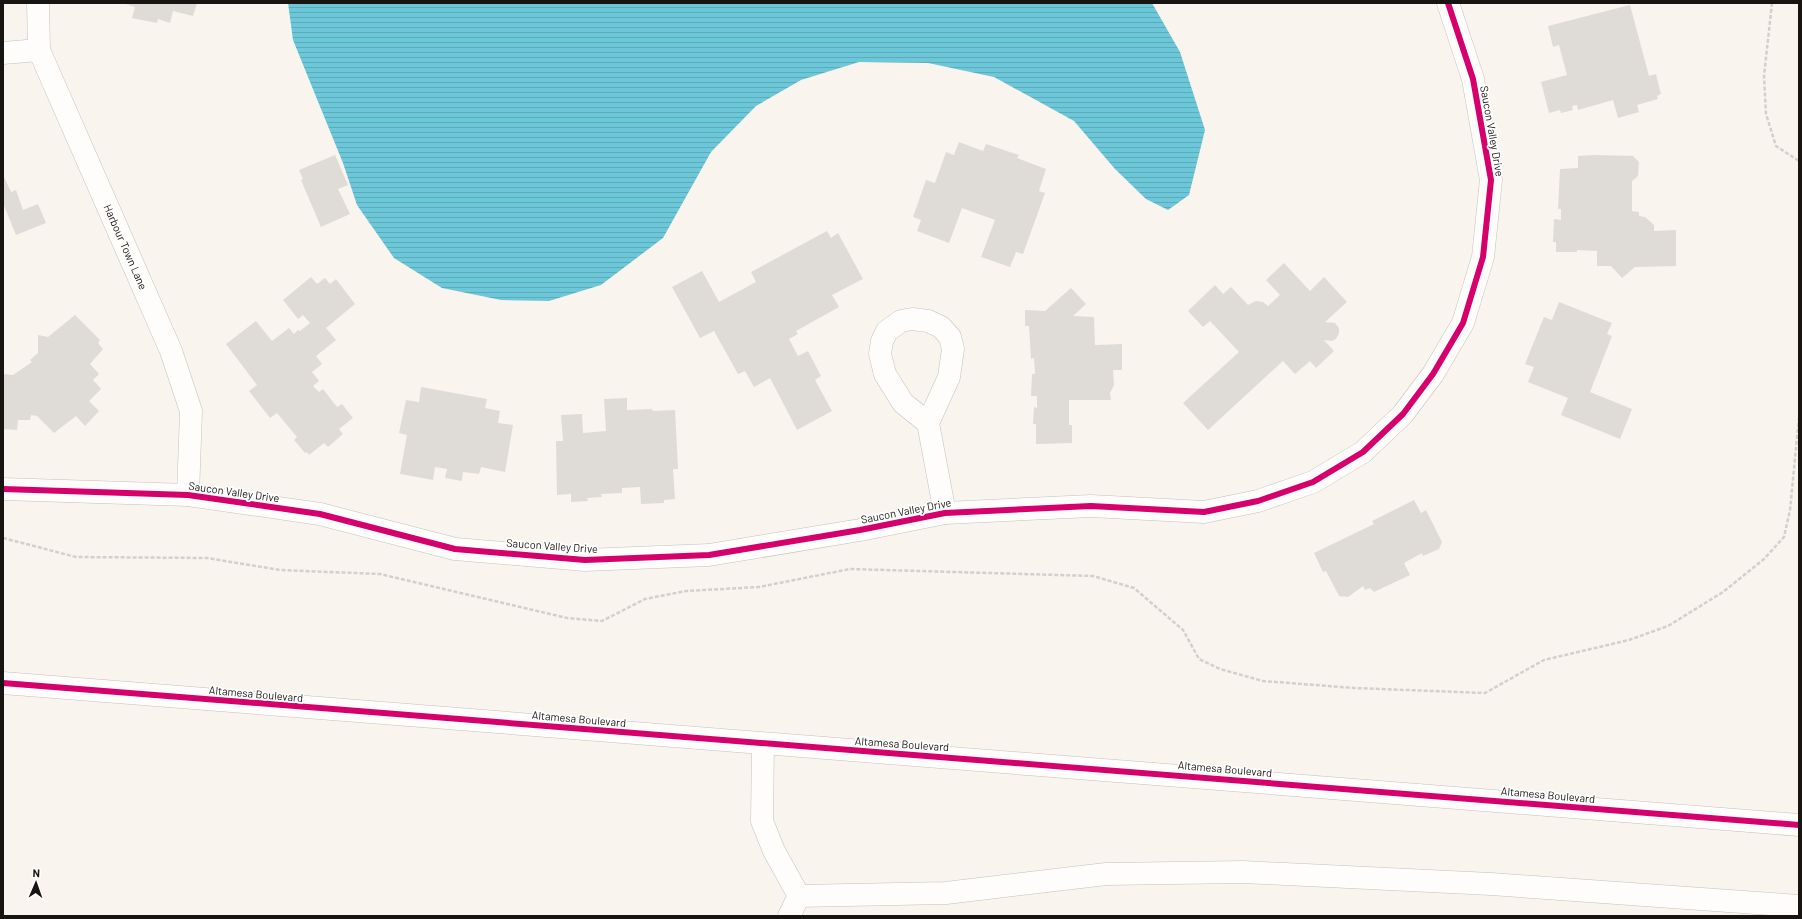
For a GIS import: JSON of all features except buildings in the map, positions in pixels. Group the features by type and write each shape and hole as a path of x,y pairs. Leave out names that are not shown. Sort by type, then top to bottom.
{"street":[{"name":"Harbour Town Lane","path":"38,3 39,50 171,351 191,411 188,496"},
{"name":"Saucon Valley Drive","path":"3,489 188,496 320,514 455,549 585,560 709,555 860,530 945,513 1091,506 1204,512 1258,501 1320,478 1362,452 1403,414 1433,374 1463,323 1483,257 1491,180 1473,79 1448,3"},
{"path":"3,53 39,50"},
{"path":"928,423 945,513"},
{"name":"Altamesa Boulevard","path":"3,683 1799,825"},
{"path":"763,744 762,821 774,851 799,896"},
{"path":"799,896 946,893 1106,874 1243,872 1491,884 1799,906"},
{"path":"789,916 799,896"}],"path":[{"path":"1772,3 1764,76 1766,114 1776,146 1799,161"},
{"path":"3,538 76,557 207,558 280,570 380,574 567,618 602,621 645,599 686,591 759,587 850,569 1093,576 1134,588 1183,630 1199,660 1220,669 1264,680 1354,688 1485,693 1544,660 1629,640 1668,626 1723,592 1764,559 1784,537 1790,510 1799,418"}],"water":[{"path":"288,3 1152,3 1180,52 1205,130 1189,195 1168,210 1146,199 1115,169 1074,121 994,77 928,63 859,62 801,80 756,106 711,152 663,238 601,285 549,301 501,300 442,288 394,258 357,205 343,163 293,40"}],"cycle path":[{"path":"3,489 188,495 320,514 455,549 585,560 709,555 860,530 945,513 1091,506 1204,512 1258,501 1313,482 1363,452 1403,414 1433,374 1463,323 1483,257 1491,180 1473,79 1448,3"},
{"path":"3,683 1799,825"}]}
